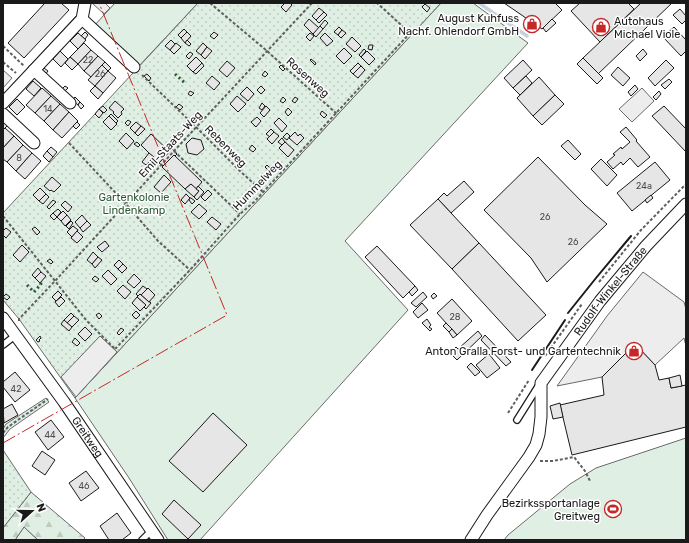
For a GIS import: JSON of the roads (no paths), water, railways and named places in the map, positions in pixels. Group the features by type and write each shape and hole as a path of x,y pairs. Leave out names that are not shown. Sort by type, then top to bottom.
{"street":[{"path":"5,96 30,74 82,19 85,3"},
{"path":"82,19 138,71"},
{"path":"30,74 70,103"},
{"path":"3,114 34,143"},
{"name":"Rudolf-Winkel-Straße","path":"541,383 600,301 646,246 686,204"},
{"name":"Greitweg","path":"3,318 57,392 158,540"},
{"path":"471,540 487,515 532,454 538,440 541,427 541,383"}],"lane":[{"path":"3,345 16,335"},
{"name":"Rudolf-Winkel-Straße","path":"517,420 541,383"},
{"path":"142,540 152,530"}],"waterway":[{"path":"479,3 527,36"}],"place":[{"name":"August Kuhfuss Nachf. Ohlendorf GmbH","path":"532,24"},
{"name":"Autohaus Michael Viole","path":"601,27"},
{"name":"Anton Gralla Forst- und Gartentechnik","path":"634,351"},
{"name":"Bezirkssportanlage Greitweg","path":"613,509"}],"park label":[{"name":"Gartenkolonie Lindenkamp","path":"134,203"}]}
